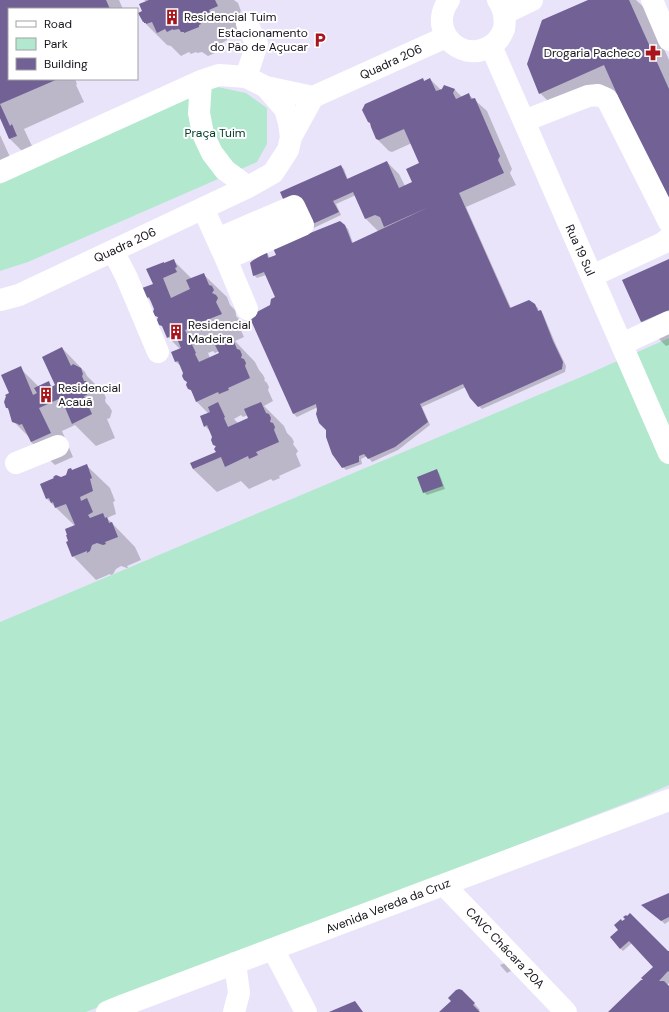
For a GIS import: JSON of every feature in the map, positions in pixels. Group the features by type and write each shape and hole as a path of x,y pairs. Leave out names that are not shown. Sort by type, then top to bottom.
{"street":[{"path":"449,0 444,7 442,17 446,37 453,44 472,52 491,46 498,40 503,32 505,22 501,7 532,0"},
{"path":"652,0 669,40"},
{"path":"246,77 257,44 247,24"},
{"name":"Quadra 206","path":"0,172 201,81 220,75 246,77 266,87 313,97 446,37"},
{"name":"Rua 19 Sul","path":"491,46 669,453"},
{"path":"201,81 199,113 203,134 212,153 225,170 248,187"},
{"name":"Quadra 206","path":"0,300 19,295 248,187 273,173 288,150 290,138 289,123 285,109 266,87"},
{"path":"524,121 588,96 598,96 608,99 669,222"},
{"name":"Quadra 206","path":"290,138 313,97"},
{"path":"217,239 294,206 303,225 226,259"},
{"path":"203,208 247,309"},
{"path":"592,276 663,243 669,238"},
{"path":"113,251 126,276 158,352"},
{"path":"622,344 669,322"},
{"path":"16,463 58,446"},
{"name":"Avenida Vereda da Cruz","path":"119,1010 235,963 669,800"},
{"name":"CAVC Chácara 20A","path":"444,885 566,1012"},
{"path":"273,949 306,1012"},
{"path":"234,1012 239,993 235,963"}],"green space":[{"name":"Praça Tuim","path":"213,86 246,93 267,108 267,144 257,162 28,262 0,271 0,184"},
{"path":"669,338 669,785 642,797 86,1012 0,1012 0,622 588,374"}],"building":[{"path":"0,0 106,0 110,8 8,8 8,80 56,80 0,104"},
{"name":"Residencial Tuim","path":"149,0 215,0 218,6 209,10 210,12 199,20 201,24 199,27 184,33 179,29 173,29 167,32 165,29 157,33 152,22 146,24 144,23 138,13 142,11 139,4"},
{"path":"588,0 629,0 669,89 669,211 604,65 539,94 527,64 542,20"},
{"path":"423,78 424,81 430,78 436,91 442,89 444,85 455,89 453,93 456,99 469,93 471,99 475,98 500,156 498,160 504,173 459,193 510,308 529,300 535,304 538,311 541,310 563,362 562,369 478,407 470,398 463,384 420,404 428,422 395,447 368,459 364,454 359,456 359,462 342,468 332,454 326,437 326,430 319,423 316,414 316,404 293,414 249,316 270,305 271,299 275,297 264,272 253,276 250,263 267,252 268,258 276,255 273,248 340,221 345,225 352,243 429,207 384,227 380,217 375,215 365,219 353,192 333,201 339,212 297,231 280,192 341,165 347,179 387,161 399,188 412,182 406,169 419,163 404,129 379,140 376,139 370,123 362,110 365,104"},
{"path":"0,104 10,126 12,124 17,136 9,139 0,118"},
{"name":"Residencial Madeira","path":"174,259 177,272 163,278 171,298 190,289 186,280 204,273 209,285 212,286 214,290 212,293 218,298 216,302 222,314 199,323 201,326 191,330 190,328 185,330 199,362 219,353 215,345 232,337 237,349 240,350 242,355 241,358 244,359 246,363 245,366 250,378 228,388 229,390 219,394 218,392 196,402 191,390 188,389 186,385 187,382 182,376 183,373 178,361 175,362 171,352 181,348 175,334 167,338 162,326 159,325 157,320 158,317 155,316 153,312 154,309 149,297 147,298 142,288 153,284 146,269"},
{"path":"669,259 669,310 641,322 622,280"},
{"name":"Residencial Acauã","path":"62,347 71,366 73,364 81,368 84,381 86,381 89,387 87,395 84,396 92,414 72,424 61,398 39,408 51,433 31,442 22,424 19,425 12,422 8,408 6,408 4,402 5,395 9,393 1,375 21,366 33,395 37,393 34,388 49,381 51,387 55,385 42,357"},
{"path":"218,402 228,427 248,418 244,409 261,402 266,413 269,414 271,418 270,422 273,423 275,427 274,430 279,442 256,452 258,455 249,459 248,456 225,467 221,457 193,469 190,463 216,452 214,449 216,446 213,445 211,440 212,437 207,425 204,427 200,416 210,412 208,407"},
{"path":"87,464 92,478 90,479 93,491 80,497 81,501 87,498 93,512 88,515 90,518 103,513 105,518 107,517 109,523 112,522 118,537 105,542 106,544 103,545 97,543 92,545 90,551 87,553 87,551 72,557 66,542 68,541 65,529 75,525 66,504 55,508 53,502 51,503 49,498 46,499 40,484 54,478 53,477 56,475 61,477 66,475 68,469 71,468 72,470"},
{"path":"437,469 443,486 423,493 417,477"},
{"path":"669,893 669,917 661,921 641,905"},
{"path":"630,913 669,951 669,972 668,971 659,981 664,981 669,986 669,1012 608,1012 641,980 643,980 641,978 653,967 629,941 620,949 610,937 618,930 614,925 621,919 622,921 625,919 623,917"},
{"path":"459,989 462,990 475,1003 473,1005 480,1012 439,1012 451,1001 448,998"},
{"path":"355,1001 363,1012 329,1012 336,1009"}],"place":[{"name":"Residencial Tuim","path":"172,17"},
{"name":"Estacionamento do Pão de Açucar","path":"320,40"},
{"name":"Drogaria Pacheco","path":"653,53"},
{"name":"Residencial Madeira","path":"176,332"},
{"name":"Residencial Acauã","path":"46,395"}]}
